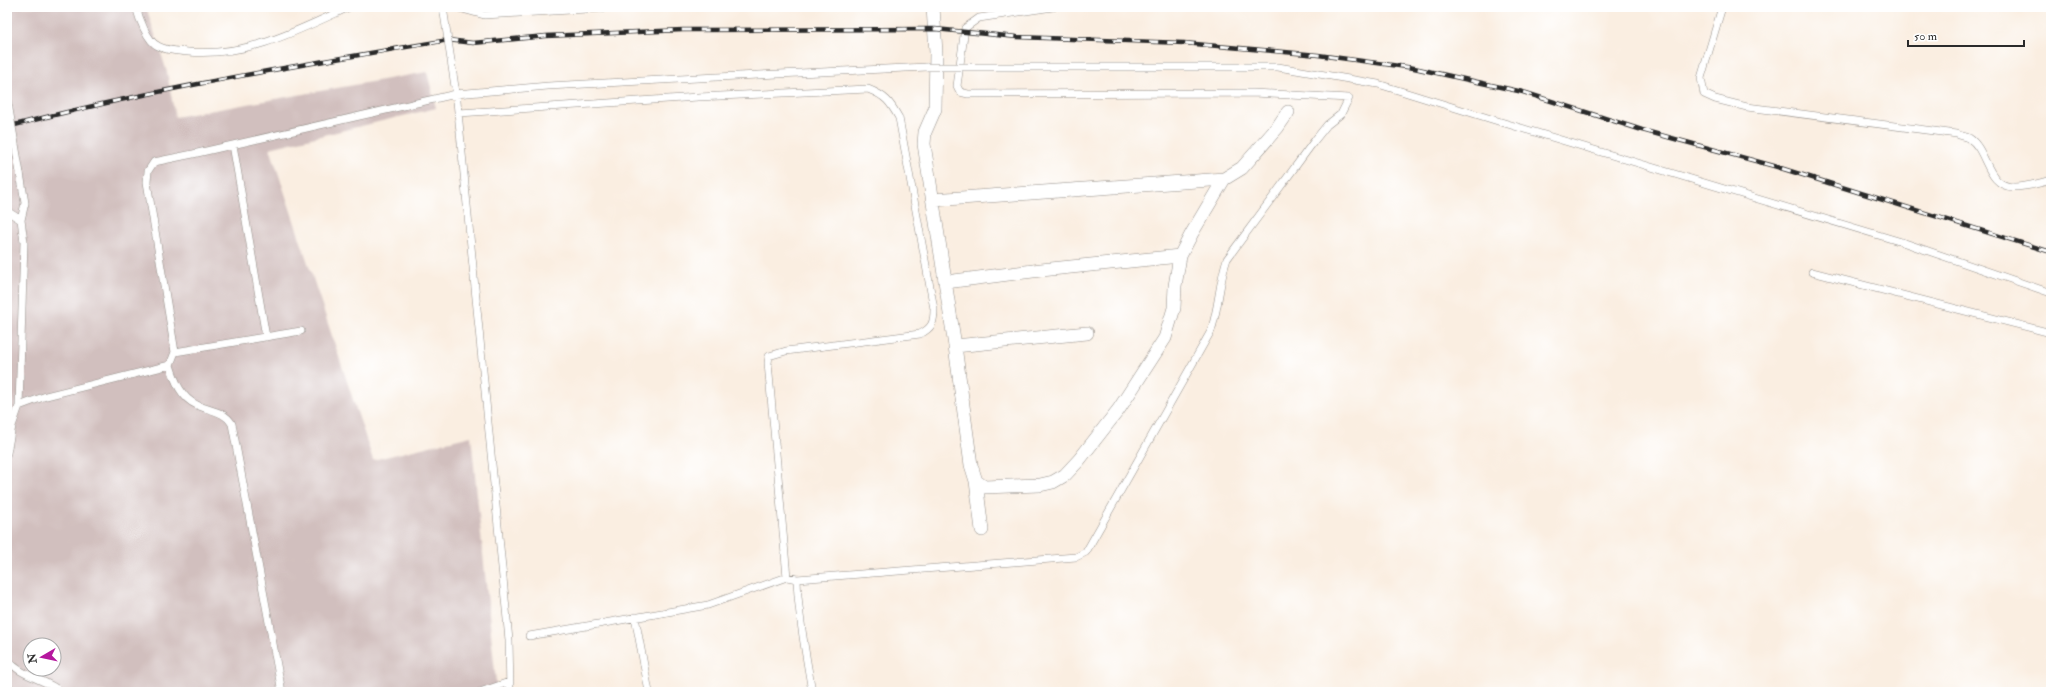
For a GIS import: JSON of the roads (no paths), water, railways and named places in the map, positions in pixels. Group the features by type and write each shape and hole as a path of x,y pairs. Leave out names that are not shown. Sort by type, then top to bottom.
{"street":[{"path":"933,7 936,53 935,109 925,132 924,144 946,282 971,465 976,482 982,530"},
{"path":"932,200 1224,179 1242,168 1277,128 1288,112"},
{"path":"976,482 984,487 1053,482 1065,475 1079,460 1119,409 1166,338 1174,308 1175,286 1180,256 1224,179"},
{"path":"946,282 1041,270 1180,256"},
{"path":"955,346 1087,333"}],"lane":[{"path":"136,7 146,32 157,46 174,51 202,53 242,49 278,40 349,7"},
{"path":"443,7 459,113 509,640 510,692"},
{"path":"455,7 484,15 621,7"},
{"path":"529,636 708,605 787,577 798,579 1076,557 1086,552 1211,330 1216,315 1222,273 1227,259 1315,140 1327,125 1341,114 1349,98 1253,93 968,94 960,92 957,86 960,58 965,28 970,23 979,18 1053,7"},
{"path":"1722,7 1701,78 1704,94 1746,107 1957,134 1969,138 1977,147 1994,176 2002,184 2012,187 2027,186 2051,180"},
{"path":"282,692 232,424 223,415 196,405 186,397 176,384 170,365 175,352 148,182 148,170 154,162 233,145 456,91 717,76 927,67 1278,67 1378,84 1905,244 2051,293"},
{"path":"459,113 868,89 889,100 899,118 934,309 934,322 929,329 920,334 786,351 769,356 768,363 787,577"},
{"path":"7,100 25,203 21,220 24,242 20,406 12,426 7,453"},
{"path":"233,145 266,337"},
{"path":"7,211 21,220"},
{"path":"1812,272 2051,333"},
{"path":"175,352 301,331"},
{"path":"20,406 46,396 170,365"},
{"path":"798,579 798,605 802,622 812,692"},
{"path":"635,617 649,692"},
{"path":"7,658 12,666 55,686 62,692"},
{"path":"480,692 509,682"},
{"path":"7,684 12,692"}],"railway":[{"path":"7,127 62,113 171,89 282,68 448,40 473,43 546,36 683,30 935,29 1017,37 1184,43 1318,55 1414,68 1523,92 1642,130 1774,166 2051,252"}]}
